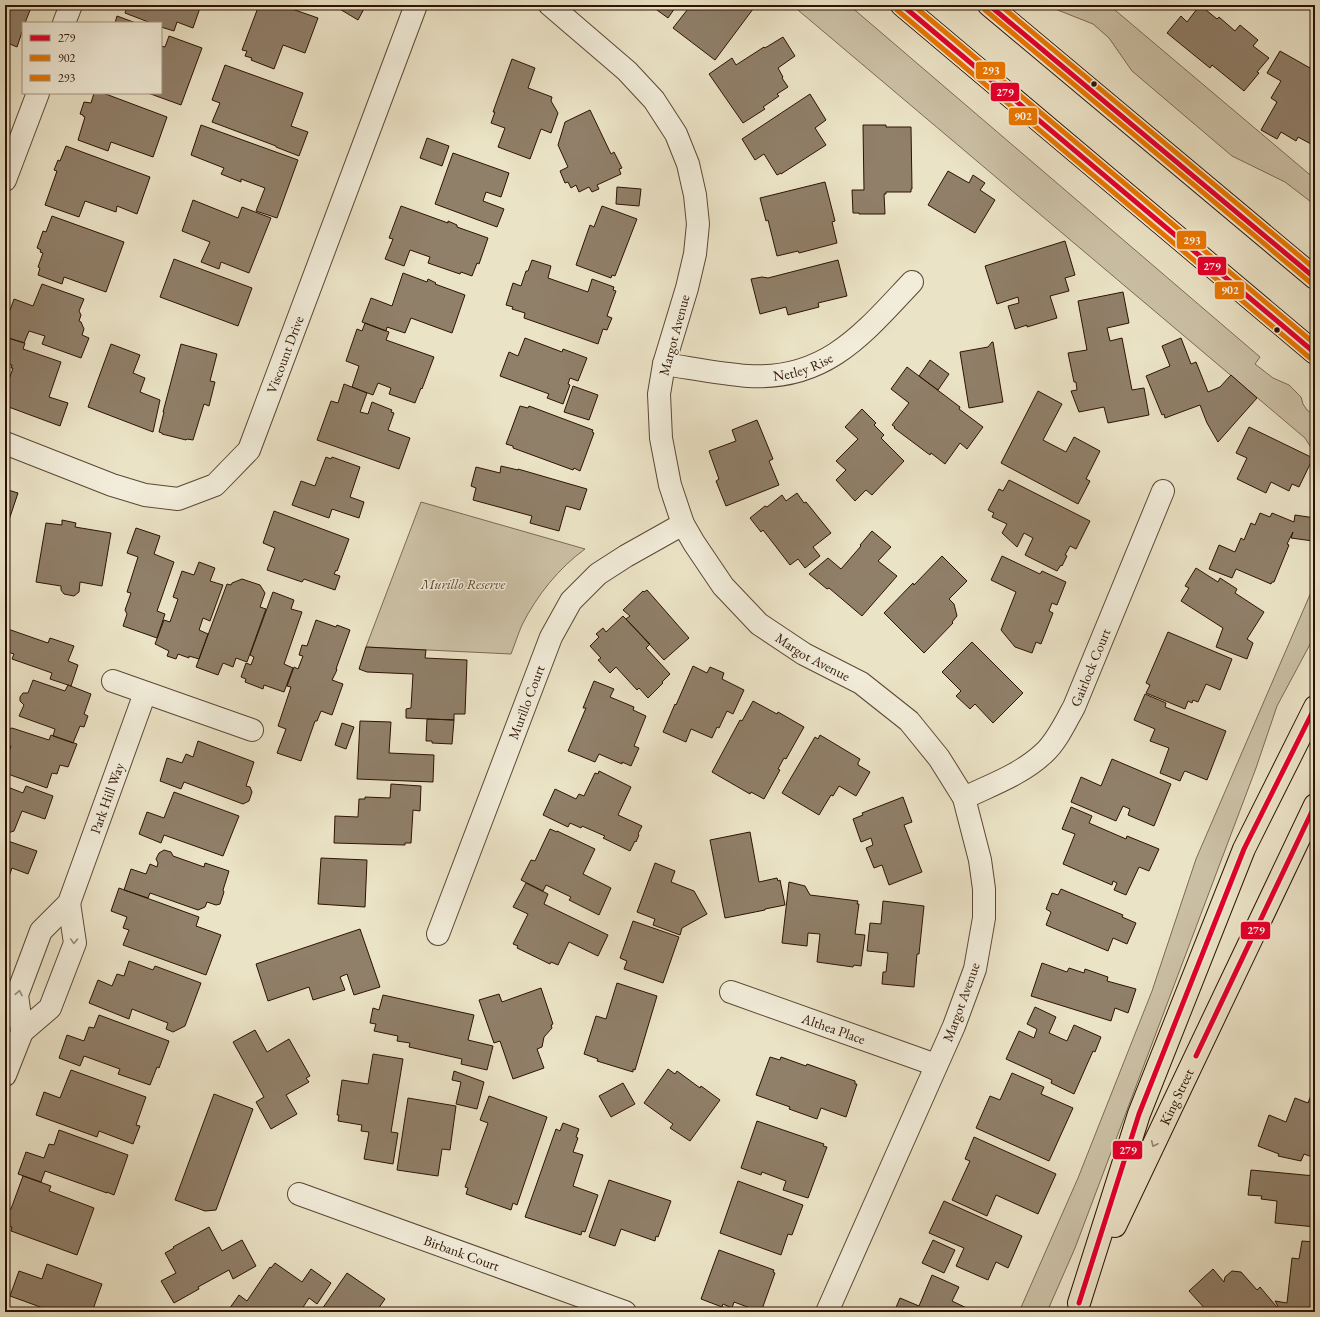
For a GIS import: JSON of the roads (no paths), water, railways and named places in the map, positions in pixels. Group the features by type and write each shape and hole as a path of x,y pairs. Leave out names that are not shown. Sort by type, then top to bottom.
{"main road":[{"path":"902,5 1315,353"},
{"path":"989,5 1315,278"},
{"name":"King Street","path":"1077,1307 1139,1114 1244,849 1315,707"},
{"name":"King Street","path":"1077,1307 1315,805"}],"street":[{"path":"64,22 71,5"},
{"name":"Viscount Drive","path":"5,443 112,485 145,495 178,499 216,485 249,450 416,5"},
{"name":"Margot Avenue","path":"559,8 627,71 654,100 676,134 688,164 695,195 698,224 695,254 687,288 664,364 659,394 660,438 670,485 683,524 723,586 759,624 804,654 861,683 909,721 939,758 964,798 980,860 984,889 984,918 975,969 954,1026 827,1312"},
{"path":"5,180 38,94"},
{"name":"Netley Rise","path":"664,364 748,376 788,374 809,368 842,350 869,327 912,282"},
{"name":"Gairlock Court","path":"964,798 1026,768 1044,753 1061,732 1074,707 1163,491"},
{"name":"Murillo Court","path":"438,934 550,637 571,601 598,574 626,556 683,524"},
{"path":"113,681 252,730"},
{"name":"Park Hill Way","path":"22,1032 17,995 41,931 69,903 145,693"},
{"name":"Park Hill Way","path":"5,1075 22,1032 50,1008 75,943 69,903"},
{"name":"Althea Place","path":"731,992 936,1065"},
{"name":"Birbank Court","path":"299,1194 626,1312"}],"park label":[{"name":"Murillo Reserve","path":"463,584"}]}
